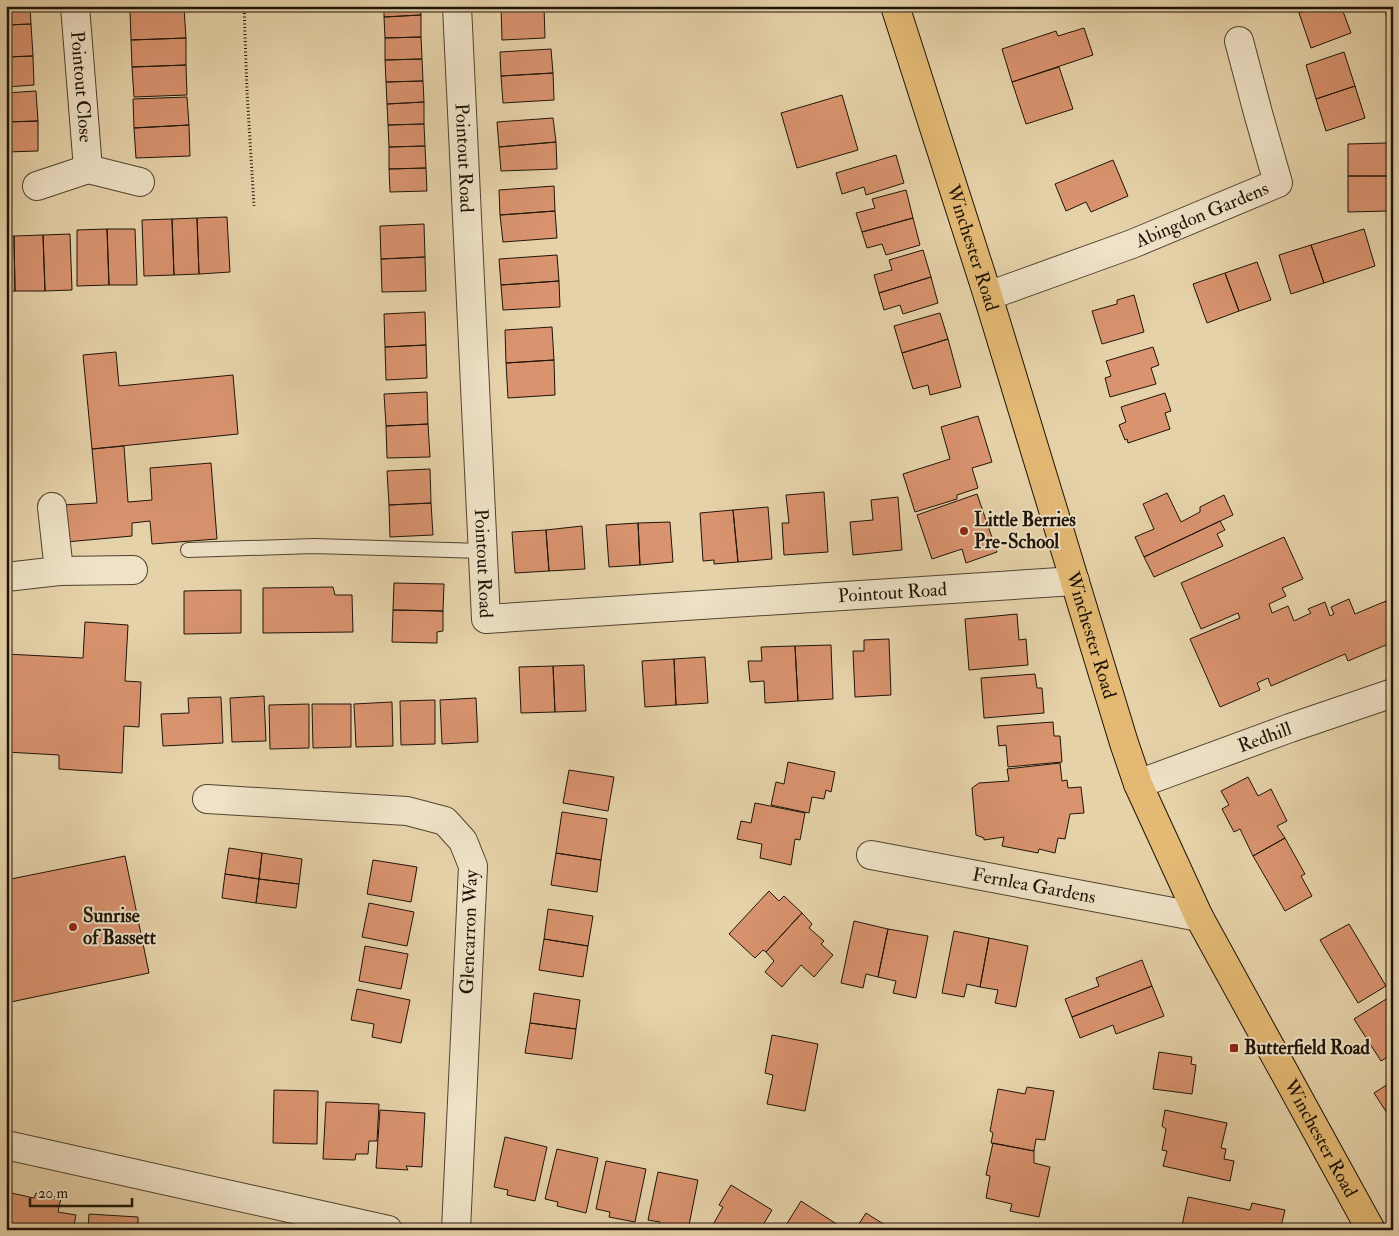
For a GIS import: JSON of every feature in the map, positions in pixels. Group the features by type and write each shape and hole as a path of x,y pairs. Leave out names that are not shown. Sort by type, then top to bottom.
{"main road":[{"name":"Winchester Road","path":"895,6 988,296 1138,784 1199,917 1371,1230"}],"street":[{"name":"Pointout Close","path":"75,6 88,169"},
{"name":"Pointout Road","path":"457,6 486,619 1075,580"},
{"name":"Abingdon Gardens","path":"988,296 1132,244 1278,183 1239,41"},
{"name":"Pointout Close","path":"37,186 88,169 140,182"},
{"path":"52,507 58,570"},
{"path":"6,577 58,570 133,570"},
{"name":"Redhill","path":"1138,784 1290,728 1393,693"},
{"name":"Glencarron Way","path":"207,799 407,811 445,821 463,840 473,866 456,1230"},
{"name":"Fernlea Gardens","path":"871,855 1199,917"},
{"path":"6,1145 388,1230"}],"lane":[{"path":"188,550 314,546 482,551"}],"path":[{"path":"244,6 254,206"}],"green space":[{"path":"1384,6 1393,6 1393,42"}],"building":[{"path":"6,6 30,6 31,24 6,25"},
{"path":"384,6 420,6 421,15 384,17"},
{"path":"501,6 544,6 545,38 502,40"},
{"path":"1297,6 1319,6 1299,13"},
{"path":"1319,6 1341,6 1351,33 1311,48 1299,13"},
{"path":"184,8 186,38 131,40 130,10"},
{"path":"421,15 421,37 385,38 384,17"},
{"path":"31,24 33,56 6,57 6,25"},
{"path":"1084,28 1093,55 1012,82 1002,49 1056,31 1058,36"},
{"path":"421,37 422,59 385,60 385,38"},
{"path":"186,38 186,65 132,67 131,40"},
{"path":"551,49 553,73 501,76 500,52"},
{"path":"1344,52 1355,86 1316,99 1306,65"},
{"path":"33,56 34,85 6,87 6,57"},
{"path":"422,59 423,81 386,82 385,60"},
{"path":"186,65 187,95 134,97 132,67"},
{"path":"1059,67 1073,109 1026,124 1012,82"},
{"path":"553,73 554,100 503,103 501,76"},
{"path":"423,81 424,102 387,104 386,82"},
{"path":"1355,86 1365,118 1326,131 1316,99"},
{"path":"36,91 38,121 6,122 6,93"},
{"path":"842,95 858,150 797,168 781,113"},
{"path":"187,97 189,125 134,128 133,99"},
{"path":"424,102 424,124 388,125 387,104"},
{"path":"553,118 556,142 499,147 497,122"},
{"path":"38,121 38,151 6,152 6,122"},
{"path":"424,124 425,146 389,147 388,125"},
{"path":"189,125 190,156 136,158 134,128"},
{"path":"556,142 557,169 501,171 499,147"},
{"path":"1387,143 1388,176 1348,176 1348,144"},
{"path":"425,146 426,168 389,169 389,147"},
{"path":"896,155 904,183 866,195 864,187 842,194 836,173"},
{"path":"1113,160 1128,196 1091,212 1086,202 1066,211 1055,184"},
{"path":"426,168 427,191 390,192 389,169"},
{"path":"1348,176 1388,176 1388,211 1348,212"},
{"path":"554,186 555,211 500,215 499,190"},
{"path":"906,190 913,218 862,232 856,213 875,208 872,199"},
{"path":"555,211 557,238 503,242 500,215"},
{"path":"227,217 230,272 199,274 197,218"},
{"path":"197,218 199,274 174,275 172,219"},
{"path":"913,218 920,245 886,255 882,244 867,248 862,232"},
{"path":"172,219 174,275 144,276 142,220"},
{"path":"424,224 425,257 381,259 380,226"},
{"path":"107,229 135,229 137,285 109,285"},
{"path":"107,229 109,285 77,286 77,230"},
{"path":"1364,229 1375,266 1324,283 1311,245"},
{"path":"70,234 72,290 45,291 43,235"},
{"path":"43,235 45,291 15,291 14,236"},
{"path":"6,236 14,236 15,291 6,292"},
{"path":"1311,245 1324,283 1291,294 1279,255"},
{"path":"923,250 931,277 879,293 874,275 892,270 889,260"},
{"path":"557,255 559,281 501,285 499,259"},
{"path":"425,257 426,291 382,292 381,259"},
{"path":"1257,262 1271,300 1239,311 1225,273"},
{"path":"1225,273 1239,311 1207,323 1193,284"},
{"path":"931,277 938,303 903,314 900,305 884,310 879,293"},
{"path":"559,281 560,307 503,310 501,285"},
{"path":"1134,295 1144,332 1102,344 1092,311 1117,304 1117,300"},
{"path":"425,312 426,345 385,347 384,314"},
{"path":"940,313 948,339 902,353 894,326"},
{"path":"552,327 554,360 506,363 505,330"},
{"path":"948,339 961,387 930,395 928,385 913,389 902,353"},
{"path":"426,345 427,378 386,380 385,347"},
{"path":"1153,347 1159,365 1151,368 1156,384 1110,397 1105,378 1111,376 1106,361"},
{"path":"116,352 119,386 233,375 238,434 92,449 83,355"},
{"path":"554,360 555,395 508,398 506,363"},
{"path":"427,392 428,424 386,426 384,394"},
{"path":"1165,393 1171,411 1165,413 1170,429 1128,443 1119,425 1126,422 1121,407"},
{"path":"978,416 992,462 972,468 978,488 957,495 957,499 915,512 903,474 950,459 941,427"},
{"path":"428,424 430,457 387,458 386,426"},
{"path":"124,446 128,502 152,500 150,468 211,463 217,539 152,544 150,521 132,523 132,536 66,542 63,505 97,503 92,449"},
{"path":"430,469 431,503 389,505 387,471"},
{"path":"824,492 828,552 784,555 782,523 789,523 786,495"},
{"path":"1167,493 1181,522 1200,512 1200,507 1224,495 1233,515 1144,557 1135,537 1154,529 1143,504"},
{"path":"977,494 997,552 966,563 962,549 932,559 917,515"},
{"path":"898,497 902,550 853,555 850,522 873,520 871,500"},
{"path":"431,503 433,535 390,537 389,505"},
{"path":"768,507 772,559 738,562 733,510"},
{"path":"733,510 738,562 714,564 714,560 703,561 700,513"},
{"path":"1220,521 1225,530 1217,534 1223,546 1154,577 1144,557"},
{"path":"670,522 673,562 640,565 638,523"},
{"path":"638,523 640,565 609,567 606,525"},
{"path":"582,526 585,569 549,571 546,530"},
{"path":"546,530 549,571 515,573 512,532"},
{"path":"1284,537 1303,579 1282,588 1286,596 1269,604 1272,613 1288,606 1294,621 1311,613 1308,609 1325,602 1330,616 1334,614 1331,607 1349,599 1355,614 1386,601 1393,617 1393,642 1348,661 1345,654 1271,686 1268,678 1257,683 1260,690 1220,707 1190,639 1240,618 1238,613 1201,629 1181,583"},
{"path":"394,583 444,584 443,611 393,610"},
{"path":"333,587 335,595 352,595 353,632 263,633 263,588"},
{"path":"241,590 241,633 184,634 184,591"},
{"path":"393,610 443,611 443,631 437,632 437,643 392,642"},
{"path":"1017,614 1019,640 1026,639 1028,665 969,670 965,619"},
{"path":"85,622 128,625 125,681 141,682 139,727 124,726 122,773 59,769 59,755 6,752 6,654 83,658"},
{"path":"889,639 891,695 855,697 853,651 864,651 864,640"},
{"path":"831,645 833,699 798,701 795,646"},
{"path":"795,646 798,701 765,703 764,681 750,682 748,661 762,661 761,647"},
{"path":"705,657 708,703 676,705 674,659"},
{"path":"674,659 676,705 645,707 642,661"},
{"path":"584,665 586,711 555,712 553,666"},
{"path":"553,666 555,712 521,713 519,667"},
{"path":"1035,674 1037,688 1042,688 1044,713 984,718 981,678"},
{"path":"264,696 266,741 232,742 230,698"},
{"path":"221,697 223,743 163,746 161,714 189,713 188,698"},
{"path":"476,698 478,742 442,744 440,700"},
{"path":"435,700 435,744 401,745 400,701"},
{"path":"392,702 393,746 356,747 354,704"},
{"path":"309,704 309,748 270,749 269,705"},
{"path":"312,704 351,704 351,747 313,748"},
{"path":"1053,722 1054,736 1060,736 1062,762 1008,767 1006,745 999,746 997,726"},
{"path":"788,762 835,772 831,792 826,790 824,799 812,797 809,813 771,805 776,782 784,784"},
{"path":"1060,763 1062,781 1067,780 1068,788 1081,787 1084,813 1070,814 1065,839 1058,838 1055,853 1039,849 1038,853 1002,846 1004,837 984,840 984,838 976,835 972,788 979,783 1009,781 1007,769"},
{"path":"569,770 614,777 608,811 563,803"},
{"path":"1248,777 1258,796 1271,789 1287,821 1277,826 1285,838 1253,856 1240,829 1234,832 1222,809 1229,805 1221,791"},
{"path":"755,803 805,813 800,840 795,839 791,865 760,858 762,844 737,839 741,821 751,823"},
{"path":"562,812 607,819 601,860 556,853"},
{"path":"1285,838 1305,874 1301,876 1312,896 1285,911 1253,856"},
{"path":"229,848 262,853 259,879 225,874"},
{"path":"262,853 302,859 299,884 259,879"},
{"path":"556,853 601,860 597,892 551,885"},
{"name":"Sunrise of Bassett","path":"125,856 149,973 6,1003 6,880"},
{"path":"373,860 417,867 411,902 367,894"},
{"path":"225,874 259,879 256,903 222,898"},
{"path":"259,879 299,884 296,908 256,903"},
{"path":"769,891 779,901 784,896 802,913 766,952 763,950 755,958 729,934"},
{"path":"369,903 414,912 407,946 362,937"},
{"path":"548,909 593,916 588,946 544,939"},
{"path":"802,913 812,924 809,928 824,941 821,944 833,955 814,977 801,965 782,987 765,972 774,961 766,952"},
{"path":"854,921 888,929 878,977 866,974 863,988 841,983"},
{"path":"1349,924 1386,986 1358,1003 1320,940"},
{"path":"888,929 928,936 916,998 893,993 896,981 878,977"},
{"path":"954,931 989,938 980,987 967,984 964,997 942,993"},
{"path":"989,938 1028,946 1016,1007 995,1003 998,990 980,987"},
{"path":"544,939 588,946 583,977 539,970"},
{"path":"365,946 408,954 401,989 359,981"},
{"path":"1142,960 1152,986 1072,1017 1065,999 1099,986 1096,978"},
{"path":"1152,986 1164,1016 1116,1034 1113,1025 1080,1038 1072,1017"},
{"path":"357,989 410,1000 401,1043 372,1037 374,1024 351,1020"},
{"path":"534,993 580,1000 576,1029 530,1023"},
{"path":"1388,998 1393,1005 1393,1054 1381,1061 1354,1019"},
{"path":"530,1023 576,1029 572,1059 525,1053"},
{"path":"772,1035 818,1044 805,1111 767,1104 773,1075 765,1073"},
{"path":"1159,1052 1192,1057 1191,1064 1196,1065 1192,1094 1153,1089"},
{"path":"1393,1081 1393,1113 1389,1116 1374,1093"},
{"path":"1027,1087 1054,1091 1045,1140 1036,1139 1034,1151 991,1143 993,1133 990,1131 998,1089 1025,1094"},
{"path":"274,1090 318,1091 317,1144 273,1143"},
{"path":"326,1102 379,1104 377,1141 369,1141 368,1154 356,1154 355,1160 323,1159"},
{"path":"380,1110 425,1113 422,1167 406,1166 408,1170 376,1168"},
{"path":"1165,1110 1227,1123 1221,1148 1226,1149 1224,1159 1234,1161 1230,1181 1163,1166 1167,1151 1162,1150 1166,1129 1162,1126"},
{"path":"505,1137 547,1147 535,1201 507,1195 508,1190 494,1187"},
{"path":"993,1143 1034,1151 1034,1163 1050,1167 1039,1217 1010,1211 1012,1204 986,1198 990,1176 986,1175"},
{"path":"557,1149 598,1158 586,1213 557,1206 558,1202 545,1199"},
{"path":"606,1161 646,1169 635,1222 609,1217 610,1212 596,1209"},
{"path":"658,1172 698,1180 688,1230 670,1230 658,1227 660,1222 648,1220"},
{"path":"731,1185 772,1210 760,1230 710,1230 723,1207 719,1205"},
{"path":"11,1193 34,1198 36,1193 61,1198 58,1212 76,1215 73,1230 6,1230 6,1217"},
{"path":"1188,1197 1250,1210 1252,1203 1285,1210 1281,1226 1291,1228 1290,1230 1181,1230"},
{"path":"801,1201 838,1225 835,1230 783,1230"},
{"path":"866,1213 893,1230 855,1230"},
{"path":"89,1214 138,1217 138,1230 88,1230"}],"place":[{"name":"Little Berries Pre-School","path":"964,531"},
{"name":"Sunrise of Bassett","path":"73,927"},
{"name":"Butterfield Road","path":"1234,1048"}]}
